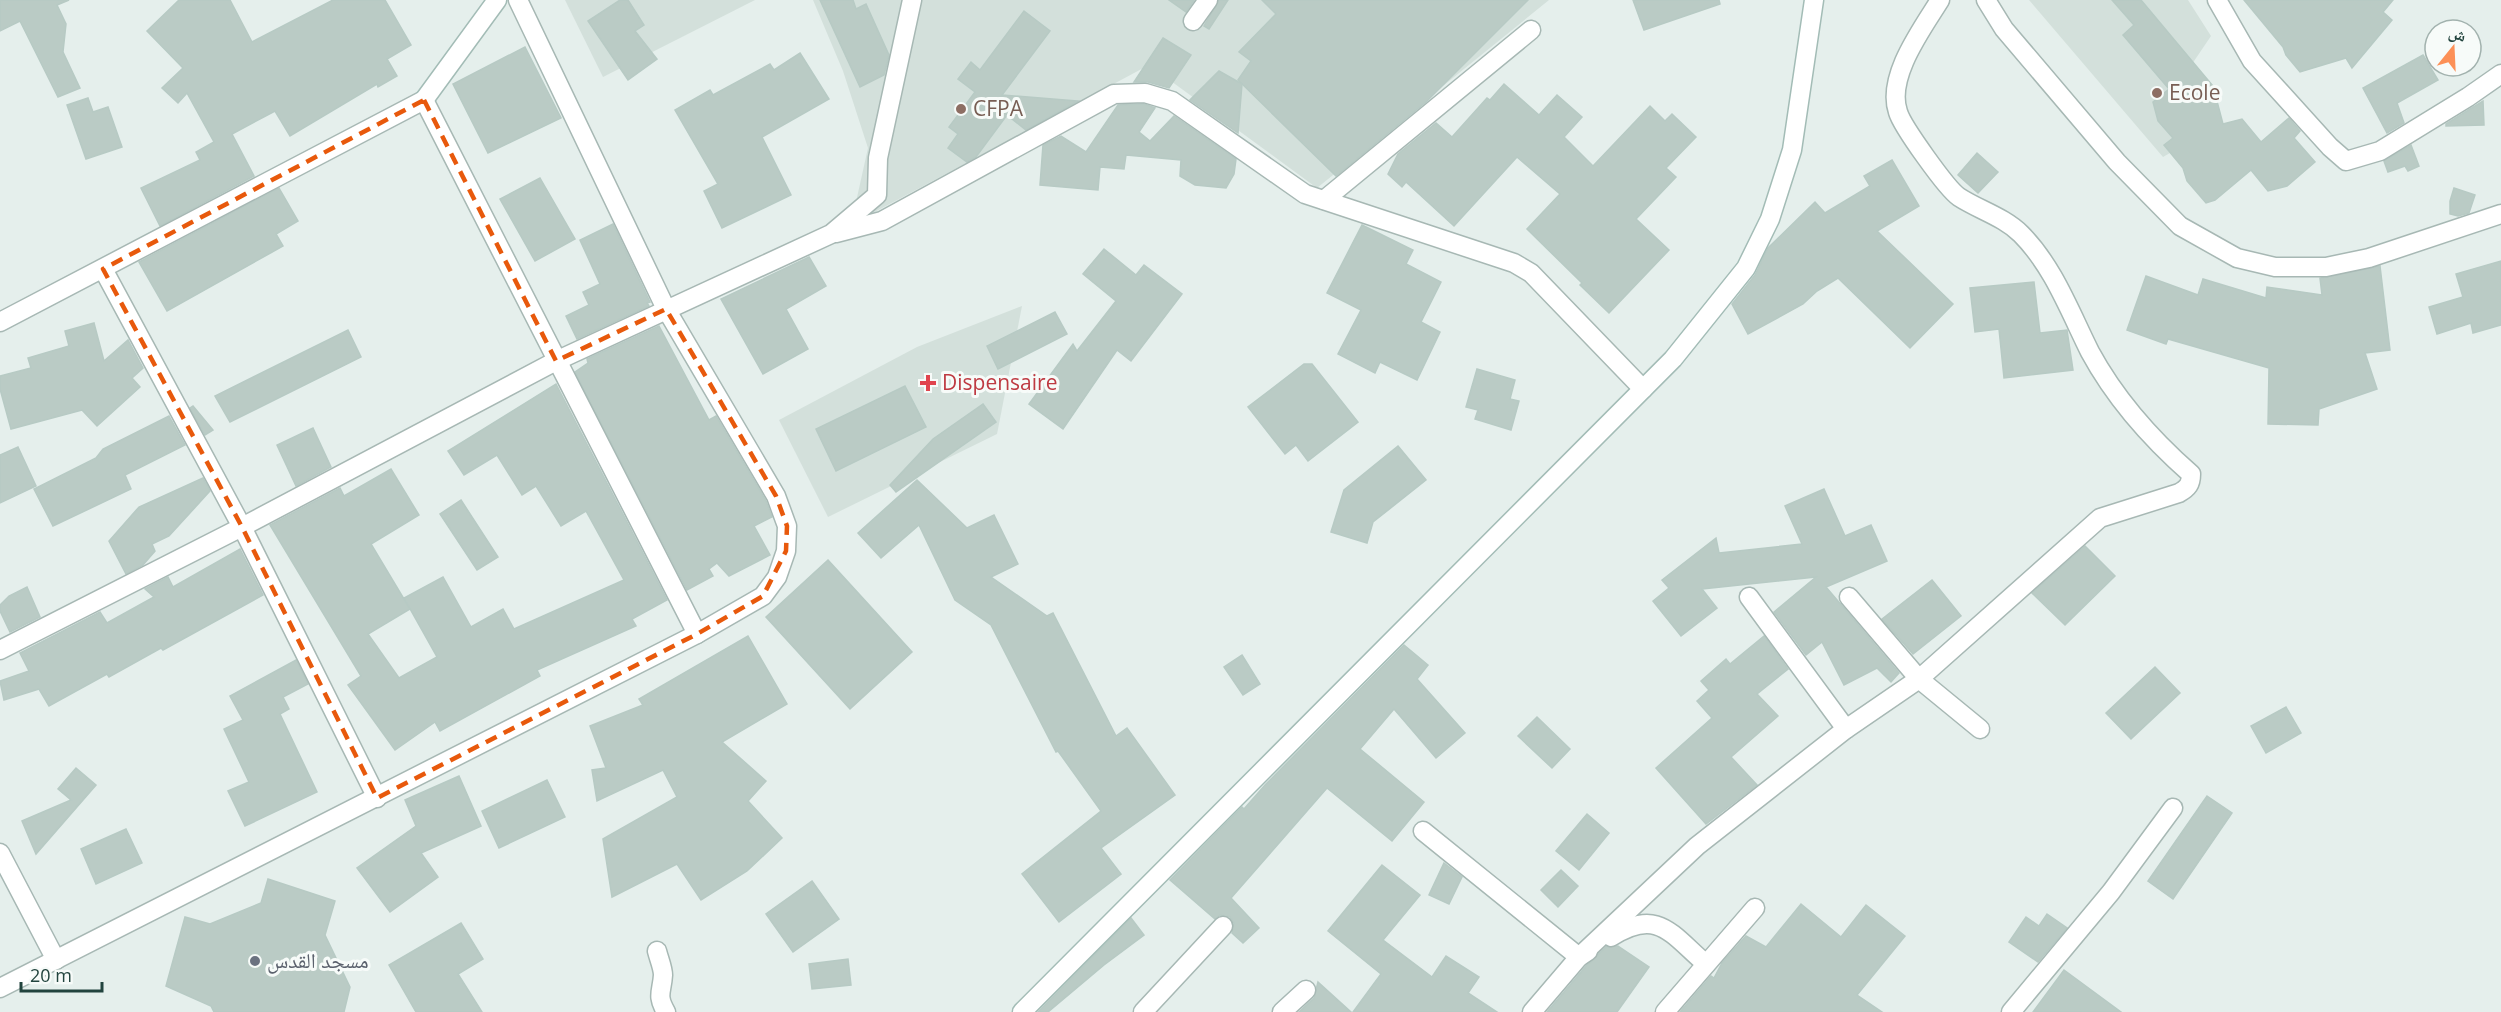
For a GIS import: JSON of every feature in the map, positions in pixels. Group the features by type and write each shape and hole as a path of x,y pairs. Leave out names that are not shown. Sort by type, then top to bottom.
{"street":[{"path":"0,322 424,100 497,0"},
{"path":"0,988 697,634 762,596 777,577 786,551 787,526 776,496 666,309 518,0"},
{"path":"831,234 877,195 878,158 912,0"},
{"path":"1193,21 1208,0"},
{"path":"1022,1012 1673,359 1746,268 1770,219 1792,150 1814,0"},
{"path":"1532,1012 1579,957 1697,846 1846,729 1919,679 2100,518 2179,494 2188,487 2191,480 2191,474 2152,439 2118,399 2043,261 2020,233 1997,217 1957,195 1930,163 1898,112 1895,87 1910,51 1940,0"},
{"path":"1986,0 2004,29 2117,162 2180,226 2237,258 2275,267 2326,267 2369,258 2501,214"},
{"path":"2217,0 2252,61 2330,147 2346,161 2380,151 2501,74"},
{"path":"1324,200 1531,30"},
{"path":"0,650 242,527 556,362 831,234 882,221 1114,94 1145,93 1172,101 1305,194 1514,263 1531,273 1643,389"},
{"path":"424,100 697,634"},
{"path":"103,269 242,527 377,798"},
{"path":"1749,597 1846,729"},
{"path":"1849,597 1919,679 1980,729"},
{"path":"2011,1012 2111,892 2172,808"},
{"path":"1423,831 1579,957"},
{"path":"0,853 56,960"},
{"path":"1665,1012 1755,908"},
{"path":"1579,957 1628,926 1646,923 1661,925 1707,964"},
{"path":"1143,1012 1223,926"},
{"path":"657,951 663,974 660,1002 666,1012"},
{"path":"1282,1012 1306,990"}],"highlighted area":[{"path":"424,100 556,361 666,309 776,496 787,526 786,551 763,596 697,634 377,798 242,527 103,269"}],"shaded area":[{"path":"565,0 755,0 603,77"},
{"name":"CFPA","path":"813,0 1549,0 1317,188 1149,65 856,222 856,202 868,148 843,71"},
{"name":"Ecole","path":"2029,0 2188,0 2211,36 2190,67 2222,123 2163,157"},
{"name":"Dispensaire","path":"1022,306 997,434 828,517 779,420 917,347"}],"building":[{"path":"0,0 69,0 57,5 66,24 63,52 80,88 58,97 20,21 0,31"},
{"path":"179,0 230,0 252,42 333,0 385,0 411,45 387,59 397,76 378,87 377,84 290,136 275,111 232,134 254,176 160,226 141,188 200,160 196,152 214,142 187,93 178,103 162,88 183,68 147,31"},
{"path":"620,0 628,0 644,25 635,31 657,59 628,80 588,21"},
{"path":"820,0 853,0 856,9 866,4 889,55 884,75 860,87"},
{"path":"1169,0 1194,0 1186,12"},
{"path":"1219,0 1228,0 1209,29 1204,26"},
{"path":"1262,0 1528,0 1427,101 1336,176 1238,80 1251,61 1239,52 1276,14"},
{"path":"1633,0 1719,0 1720,4 1644,30"},
{"path":"2112,0 2141,0 2213,86 2223,124 2242,119 2261,142 2289,118 2300,131 2294,138 2315,162 2287,186 2268,191 2251,170 2215,200 2206,203 2187,181 2183,168 2164,145 2173,138 2158,121 2153,102 2169,89 2123,35 2134,25"},
{"path":"2244,0 2393,0 2383,12 2392,20 2352,68 2346,58 2300,72 2286,55 2283,47"},
{"path":"1024,11 1050,31 1002,95 1078,101 1026,130 1007,115 976,157 967,162 948,148 958,134 949,127 975,92 958,79 971,62 980,70"},
{"path":"1163,38 1191,55 1169,88 1148,82 1134,82"},
{"path":"525,47 561,118 488,153 453,84"},
{"path":"800,53 829,99 762,137 791,195 722,228 704,191 718,184 675,110 710,90 713,95 770,64 774,70"},
{"path":"2423,55 2423,78 2437,78 2438,80 2397,103 2404,123 2387,133 2363,88"},
{"path":"1219,71 1242,84 1238,133 1190,100"},
{"path":"1504,84 1539,115 1557,95 1582,117 1564,137 1593,166 1650,106 1665,121 1672,114 1696,137 1666,168 1676,177 1636,219 1669,250 1609,313 1527,229 1560,194 1517,157 1454,226 1406,182 1402,187 1388,174 1398,154 1436,123 1452,137 1487,98 1490,100"},
{"path":"88,98 93,112 108,107 122,147 86,159 67,105"},
{"path":"2483,101 2484,125 2446,126 2446,124"},
{"path":"1144,104 1155,108 1139,132 1150,141 1174,116 1236,159 1234,174 1226,188 1195,185 1180,176 1181,160 1126,155 1124,169 1100,167 1098,190 1040,185 1043,145 1061,136 1086,152 1118,105"},
{"path":"2411,145 2419,166 2408,171 2405,166 2388,172 2384,161"},
{"path":"1977,153 1998,172 1978,193 1958,175"},
{"path":"1892,160 1919,206 1877,231 1953,304 1910,348 1838,278 1817,291 1803,304 1748,334 1732,304 1755,275 1768,248 1815,202 1825,213 1870,186 1864,176"},
{"path":"540,178 575,239 535,261 500,199"},
{"path":"279,188 298,221 276,234 283,246 167,311 139,262"},
{"path":"2454,188 2475,195 2469,213 2458,216 2450,214 2450,201"},
{"path":"613,224 650,302 647,303 649,306 577,339 566,316 589,305 583,292 600,284 580,240"},
{"path":"1362,225 1413,250 1406,264 1441,282 1421,322 1440,332 1417,380 1380,362 1375,373 1338,354 1361,310 1327,293"},
{"path":"1104,249 1136,275 1144,265 1182,294 1131,361 1117,350 1063,429 1029,404 1073,344 1077,351 1116,301 1083,274"},
{"path":"809,257 826,286 786,309 808,349 763,374 721,299"},
{"path":"2501,261 2501,325 2473,333 2471,323 2437,334 2429,307 2463,297 2456,274"},
{"path":"2380,266 2390,350 2365,353 2377,389 2319,409 2318,425 2268,424 2269,368 2168,339 2166,344 2127,330 2146,276 2198,295 2203,279 2266,298 2267,287 2322,295 2320,278"},
{"path":"2034,282 2040,333 2067,330 2073,370 2004,378 1999,329 1975,332 1970,288"},
{"path":"1055,312 1067,334 998,369 987,346"},
{"path":"94,323 104,361 128,340 143,368 132,378 140,387 97,426 82,410 11,429 0,389 0,376 31,368 28,358 69,346 65,331"},
{"path":"659,326 709,420 716,416 766,501 772,517 754,526 770,555 729,576 717,563 709,569 713,576 687,590 575,372 588,363 587,359"},
{"path":"348,330 361,357 230,422 215,396"},
{"path":"1304,364 1312,364 1358,422 1308,461 1296,445 1285,454 1248,407"},
{"path":"1477,369 1515,380 1510,399 1519,401 1511,430 1475,419 1478,410 1466,407"},
{"path":"556,384 667,600 632,619 636,626 537,670 540,676 440,731 435,722 395,750 348,685 361,676 270,525 340,488 344,496 391,469 419,515 371,544 410,609 368,634 399,678 437,657 404,598 443,577 471,627 503,609 514,629 624,580 586,511 561,526 536,486 522,495 497,455 464,475 448,451"},
{"path":"905,386 926,427 836,471 816,429"},
{"path":"983,404 996,422 896,492 890,485 933,439"},
{"path":"193,406 213,430 205,435 190,408"},
{"path":"169,416 185,445 125,475 131,489 53,526 34,489 96,458 103,449"},
{"path":"313,428 331,467 296,486 277,445"},
{"path":"1398,446 1426,480 1373,522 1367,543 1331,532 1344,490"},
{"path":"18,447 36,486 0,503 0,455"},
{"path":"203,478 210,491 169,536 152,544 155,551 143,565 126,574 109,541 139,507"},
{"path":"917,480 967,528 994,515 1018,564 991,577 1047,616 1053,613 1116,736 1127,728 1175,795 1101,848 1121,874 1059,922 1022,874 1101,811 1058,751 1056,752 991,625 955,600 919,525 881,558 858,533"},
{"path":"1824,489 1845,536 1871,525 1887,561 1826,587 1899,673 1891,682 1877,668 1844,685 1822,642 1806,655 1774,612 1816,577 1702,589 1717,608 1681,636 1653,601 1669,588 1662,580 1716,538 1719,553 1802,544 1785,506"},
{"path":"461,500 498,557 477,570 440,514"},
{"path":"2085,546 2115,576 2065,625 2032,593"},
{"path":"240,549 263,595 163,650 161,648 109,677 107,674 49,706 39,689 4,700 0,681 29,671 20,653 100,612 107,623 154,597 145,589 168,577 173,587"},
{"path":"828,560 912,652 850,709 766,617"},
{"path":"1932,580 1961,616 1913,654 1882,619"},
{"path":"27,587 40,617 10,632 0,611 0,605 9,596"},
{"path":"748,636 787,704 722,742 766,781 748,801 782,838 747,871 701,900 677,864 612,897 603,839 677,797 663,770 597,801 592,770 606,768 590,726 643,705 639,699"},
{"path":"1764,636 1788,669 1757,694 1778,716 1731,757 1757,785 1706,824 1656,768 1712,718 1697,701 1709,690 1701,681 1726,659 1730,664"},
{"path":"1404,645 1428,665 1417,679 1465,733 1436,758 1394,709 1360,749 1424,802 1392,841 1327,788 1231,898 1259,928 1243,943 1232,933 1234,923 1230,917 1220,915 1215,919 1170,880 1242,807 1244,809"},
{"path":"1242,655 1260,684 1243,695 1224,667"},
{"path":"296,660 308,684 283,697 289,709 280,714 317,792 245,826 228,791 249,782 224,729 243,720 230,696"},
{"path":"2155,667 2180,693 2131,739 2106,713"},
{"path":"2286,707 2301,733 2266,753 2251,726"},
{"path":"1537,717 1570,749 1552,768 1518,736"},
{"path":"76,768 96,785 36,854 22,821 71,800 58,789"},
{"path":"459,776 481,826 421,853 438,877 390,912 357,868 416,826 405,800"},
{"path":"547,780 565,817 499,848 482,811"},
{"path":"2207,796 2232,813 2173,899 2148,881"},
{"path":"1587,814 1609,833 1579,870 1556,851"},
{"path":"126,829 142,863 96,884 81,849"},
{"path":"1444,863 1462,877 1449,904 1429,895"},
{"path":"1382,865 1420,895 1383,940 1432,977 1446,956 1479,977 1468,993 1497,1012 1353,1012 1381,974 1328,931"},
{"path":"1561,870 1578,886 1558,907 1541,890"},
{"name":"مسجد القدس","path":"268,879 335,901 325,935 350,987 344,1012 214,1012 211,1006 166,986 185,917 210,924 261,903"},
{"path":"812,881 839,919 793,952 766,914"},
{"path":"1801,904 1841,937 1866,905 1905,936 1857,995 1882,1012 1680,1012 1711,976 1714,978 1722,963 1746,936 1766,947"},
{"path":"2047,914 2067,928 2038,962 2009,942 2026,917 2039,926"},
{"path":"1131,918 1144,935 1048,1012 1038,1012"},
{"path":"461,923 483,959 458,974 482,1012 416,1012 389,965"},
{"path":"1618,946 1649,967 1617,1012 1547,1012 1587,965 1606,947"},
{"path":"848,959 851,985 812,989 809,964"},
{"path":"2064,970 2121,1012 2033,1012"},
{"path":"1318,982 1351,1012 1299,1012 1314,998"}],"place":[{"name":"Ecole","path":"2157,93"},
{"name":"CFPA","path":"961,109"},
{"name":"Dispensaire","path":"928,383"},
{"name":"مسجد القدس","path":"255,961"}]}
